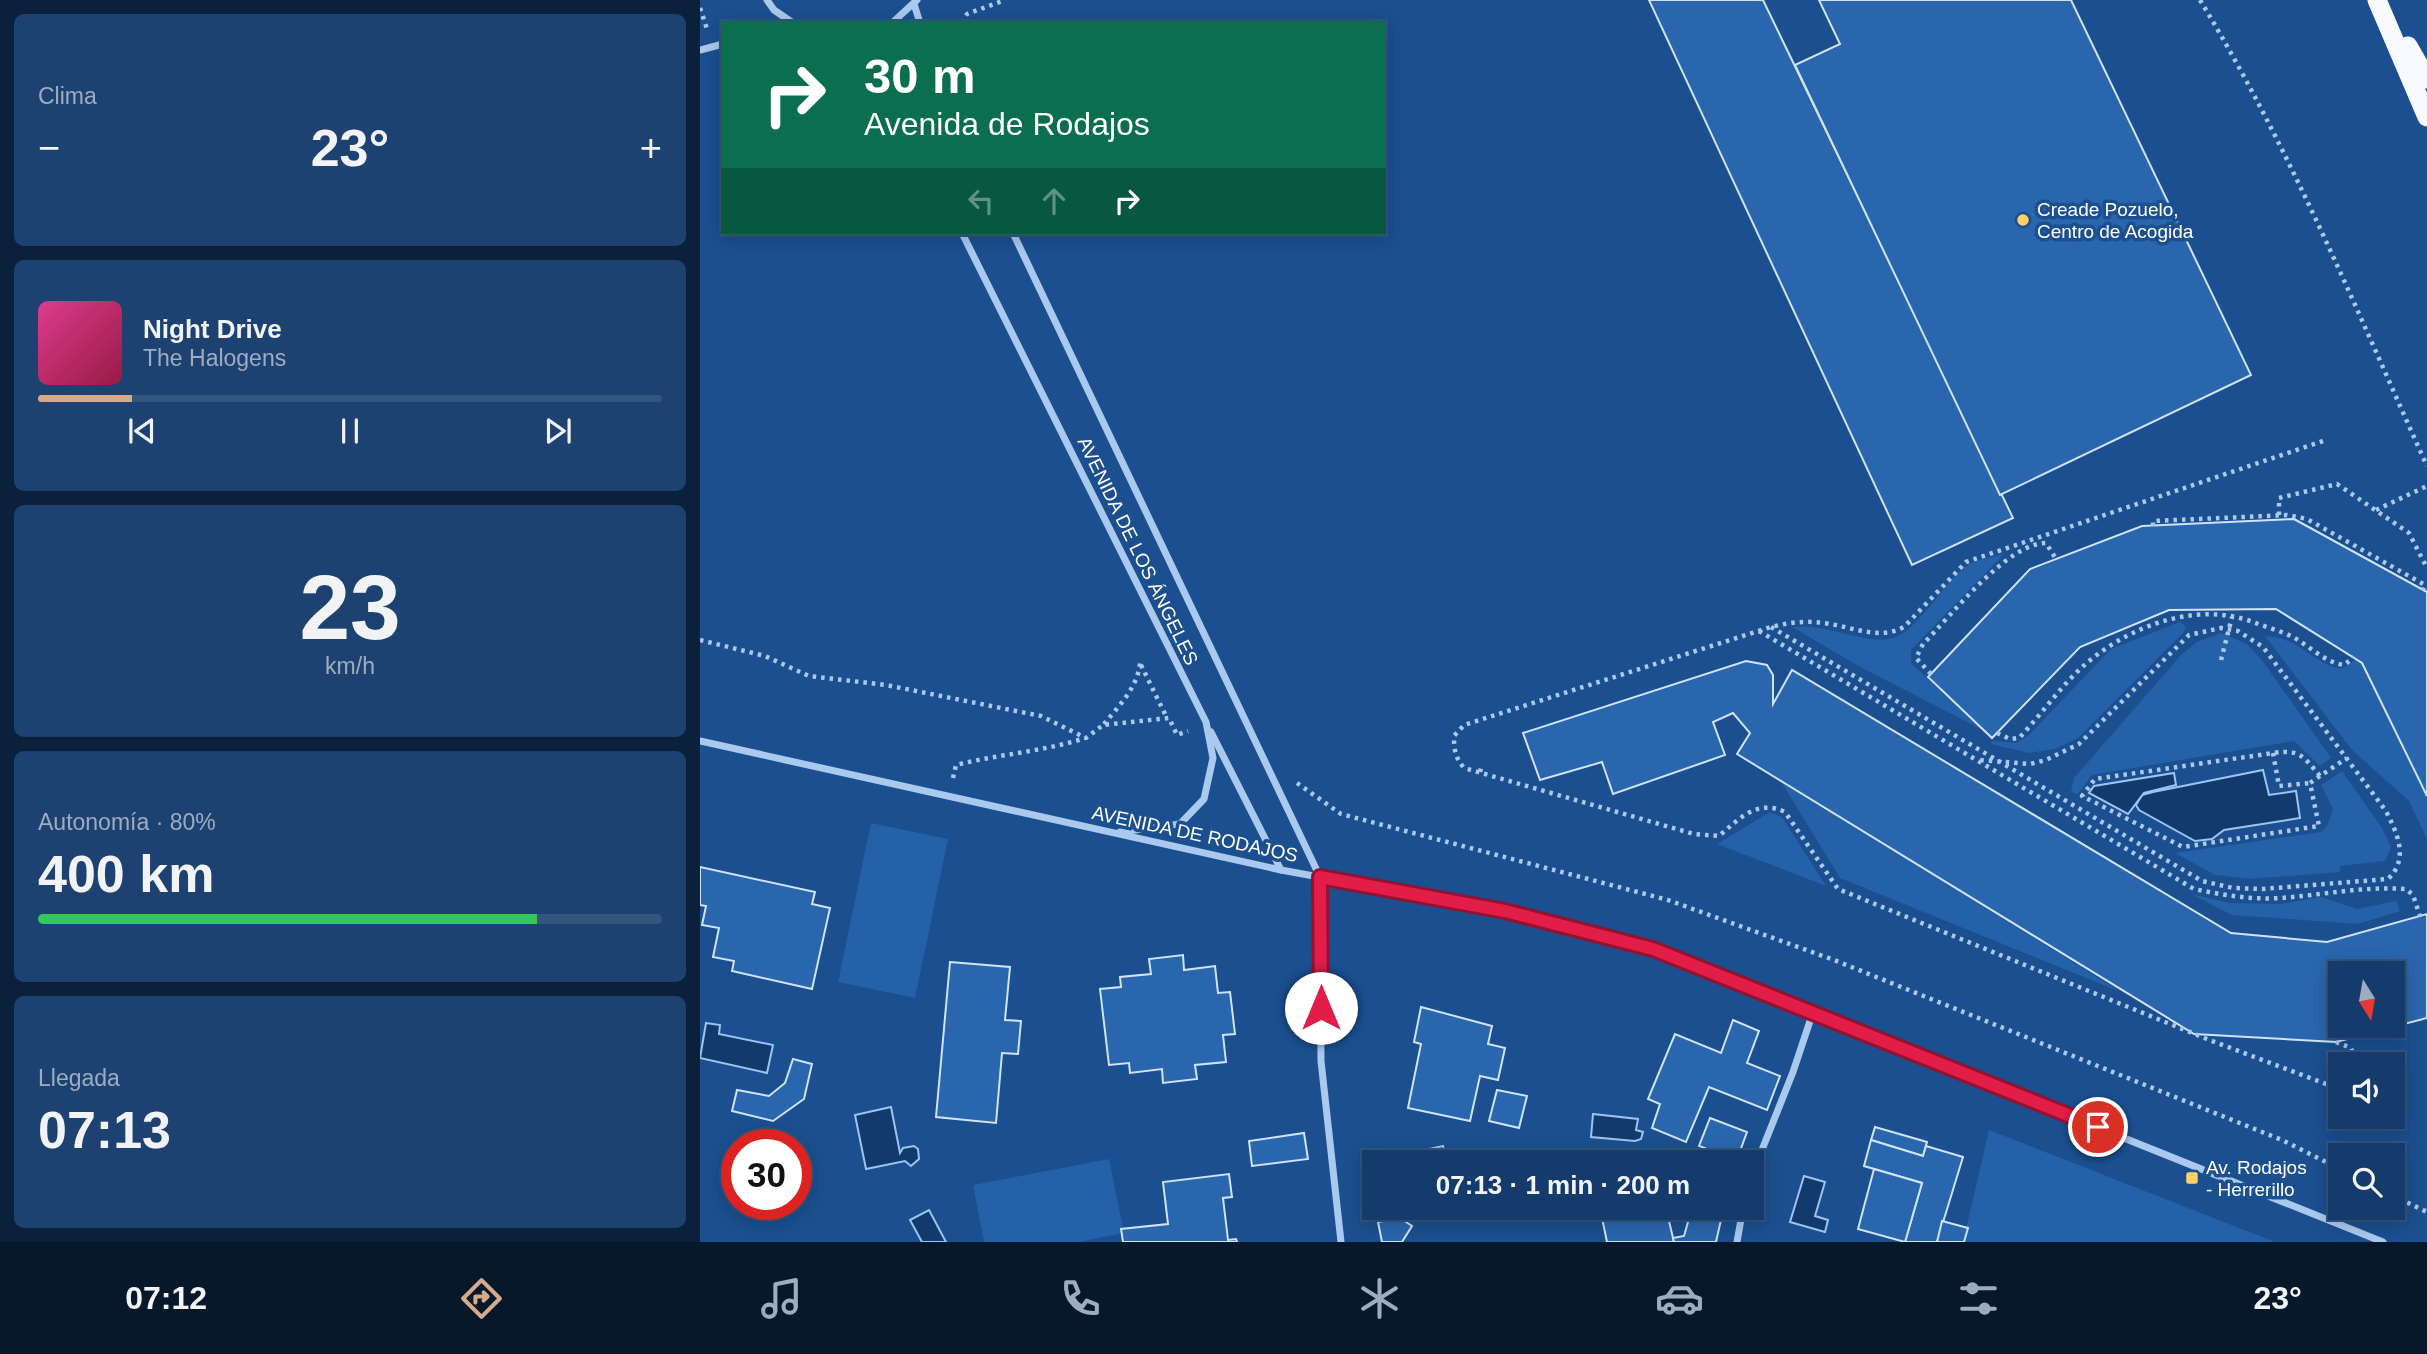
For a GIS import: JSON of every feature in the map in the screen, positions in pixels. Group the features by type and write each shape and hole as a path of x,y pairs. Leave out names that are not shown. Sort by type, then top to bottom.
{"highway":[{"path":"2379,0 2427,79"},
{"path":"2379,0 2427,117"}],"street":[{"path":"767,0 774,10 790,21"},
{"path":"894,21 916,2"},
{"path":"916,2 920,21"},
{"path":"700,50 721,45"},
{"name":"AVENIDA DE LOS ÁNGELES","path":"963,235 1206,722 1213,758 1204,799 1181,824 1115,832"},
{"name":"AVENIDA DE LOS ÁNGELES","path":"1014,235 1320,877"},
{"path":"1206,722 1281,870"},
{"name":"AVENIDA DE RODAJOS","path":"700,741 1281,870 1505,911 1653,949 2383,1242"},
{"path":"1320,877 1321,1060 1342,1242"},
{"path":"1762,1150 1793,1072 1812,1012"},
{"path":"1737,1242 1742,1220"}],"path":[{"path":"963,21 967,14 1004,0"},
{"path":"2200,0 2241,66 2332,252 2427,466"},
{"path":"2323,441 2024,545 1966,562 1904,627 1895,632 1878,633 1804,621 1770,627 1471,723 1458,730 1454,750 1456,759 1464,768 1711,837 1719,836 1759,806 1771,806 1785,812 1838,888 2207,1039 2328,1085"},
{"path":"2279,515 2279,498 2337,484 2409,533 2427,568"},
{"path":"2375,510 2427,486"},
{"path":"2153,526 2153,522 2279,515 2307,519 2425,586"},
{"path":"1931,674 1916,658 1923,644 2012,554 2024,545 2046,543 2056,559"},
{"path":"1997,733 2010,739 2019,738 2079,670 2114,643 2175,617 2216,614 2232,617 2292,637 2331,663 2344,665 2354,657"},
{"path":"2221,660 2232,617"},
{"path":"1770,627 2003,764 2202,881 2233,888 2262,889 2388,879 2397,870 2401,856 2399,840 2386,811 2263,647 2250,636 2229,630 2204,631 2189,635 2179,642 2079,744 2046,760 2003,764 1979,760"},
{"path":"1759,631 2194,889 2237,898 2281,898 2406,889 2413,895 2420,916"},
{"path":"700,640 765,656 809,677 886,685 1041,716 1086,738"},
{"path":"948,796 956,765 1053,748 1086,738 1103,726 1130,691 1140,672 1140,664 1167,718"},
{"path":"1103,726 1169,718 1177,736 1206,722"},
{"path":"1471,723 1472,732"},
{"path":"2310,783 2319,826 2183,847 2082,796 2095,779 2291,750 2303,756 2320,776"},
{"path":"2273,752 2279,786 2310,783 2347,758"},
{"path":"1480,772 1482,765"},
{"path":"1296,782 1341,814 1668,900 1833,960 2282,1140 2328,1163"},
{"path":"2388,879 2394,888"},
{"path":"2336,1042 2351,1048 2352,1052"},
{"path":"2405,1201 2427,1212"}],"shaded area":[{"path":"2004,554 1911,650 1911,663 1981,729 1862,668 1792,627 1889,639 1910,628 1968,565"},
{"path":"2180,622 2186,627 2183,633 2078,738 2055,749 2029,753 1991,744 1992,741 2016,743 2028,736 2111,649"},
{"path":"2221,633 2247,644 2262,660 2331,758 2320,766 2294,741 2092,775 2077,795 2071,791 2074,778 2182,654 2197,642"},
{"path":"2265,636 2277,637 2297,645 2331,666 2342,669 2356,659 2362,663 2427,796 2427,839 2409,801 2352,750"},
{"path":"2263,770 2269,795 2296,791 2300,818 2224,830 2212,839 2195,841 2139,810 2136,805 2142,795"},
{"path":"2342,771 2382,828 2391,847 2385,861 2340,866 2340,872 2250,879 2215,875 2175,853 2321,832 2327,826 2333,809 2321,785"},
{"path":"2174,773 2176,785 2144,793 2128,814 2089,793 2094,786"},
{"path":"1780,780 2121,992 1840,878"},
{"path":"1770,812 1782,817 1826,886 1717,844"},
{"path":"871,823 948,839 915,998 838,982"},
{"path":"2191,894 2230,903 2280,904 2321,897 2357,909 2396,901 2400,911 2358,924 2232,915"},
{"path":"706,1023 720,1025 719,1034 773,1045 767,1073 700,1058"},
{"path":"891,1107 900,1153 903,1148 914,1146 918,1149 919,1159 911,1166 905,1161 866,1169 855,1115"},
{"path":"1593,1114 1638,1119 1636,1130 1643,1132 1641,1139 1635,1141 1591,1137"},
{"path":"1989,1130 2275,1242 1963,1242"},
{"path":"1443,1146 1444,1150 1425,1150"},
{"path":"1109,1159 1124,1233 1078,1242 984,1242 973,1185"},
{"path":"1804,1176 1825,1182 1815,1216 1828,1220 1825,1232 1790,1222"},
{"path":"929,1210 946,1242 922,1242 910,1220"}],"building":[{"path":"1649,0 1763,0 2013,518 1912,565"},
{"name":"Creade Pozuelo, Centro de Acogida","path":"1819,0 2071,0 2251,375 2000,495 1795,65 1840,44"},
{"path":"2294,519 2427,592 2427,796 2362,663 2276,609 2169,610 2080,647 1992,738 1928,677 2030,569 2142,526"},
{"path":"1746,661 1767,665 1773,675 1773,704 1792,670 2231,933 2327,942 2427,914 2427,1018 2405,1024 2405,961 2328,961 2328,1038 2351,1038 2336,1042 2194,1034 1737,754 1750,733 1733,713 1713,722 1725,755 1613,794 1602,762 1540,780 1523,733"},
{"path":"700,867 815,892 812,904 830,908 812,989 732,971 734,961 713,957 719,928 702,925 706,906 700,905"},
{"path":"1183,955 1184,970 1215,966 1218,993 1230,992 1235,1034 1223,1035 1226,1062 1195,1065 1197,1079 1163,1083 1162,1069 1130,1073 1129,1063 1109,1065 1100,989 1121,987 1120,977 1151,974 1149,959"},
{"path":"950,962 1010,967 1005,1020 1021,1021 1018,1054 1002,1053 996,1123 936,1117"},
{"path":"1421,1007 1492,1026 1488,1044 1505,1048 1498,1080 1480,1076 1470,1121 1408,1108 1421,1044 1414,1042"},
{"path":"1733,1020 1759,1031 1747,1063 1780,1076 1767,1110 1709,1087 1686,1142 1652,1128 1660,1104 1648,1099 1675,1034 1721,1053"},
{"path":"793,1059 812,1064 804,1099 773,1121 732,1111 737,1090 769,1096 785,1083"},
{"path":"1497,1090 1527,1096 1519,1128 1489,1121"},
{"path":"1710,1118 1747,1132 1740,1150 1704,1150 1699,1146"},
{"path":"1875,1127 1927,1142 1923,1156 1871,1140"},
{"path":"1304,1133 1308,1159 1252,1166 1249,1141"},
{"path":"1871,1140 1923,1156 1926,1146 1963,1157 1937,1242 1905,1242 1922,1183 1864,1166"},
{"path":"1874,1169 1922,1183 1905,1242 1858,1229"},
{"path":"1229,1174 1232,1197 1223,1198 1228,1240 1236,1239 1237,1242 1123,1242 1121,1229 1168,1224 1163,1182"},
{"path":"1403,1220 1412,1226 1402,1242 1382,1242 1378,1222"},
{"path":"1602,1220 1669,1220 1674,1242 1607,1242"},
{"path":"1689,1220 1721,1220 1716,1242 1674,1242 1673,1238 1684,1236"},
{"path":"1942,1221 1968,1228 1964,1242 1937,1242"}],"place":[{"name":"Creade Pozuelo, Centro de Acogida","path":"2023,220"},
{"name":"Av. Rodajos - Herrerillo","path":"2192,1178"}],"route":[{"path":"1321,1008 1320,877 1505,911 1653,949 2098,1127"}]}
